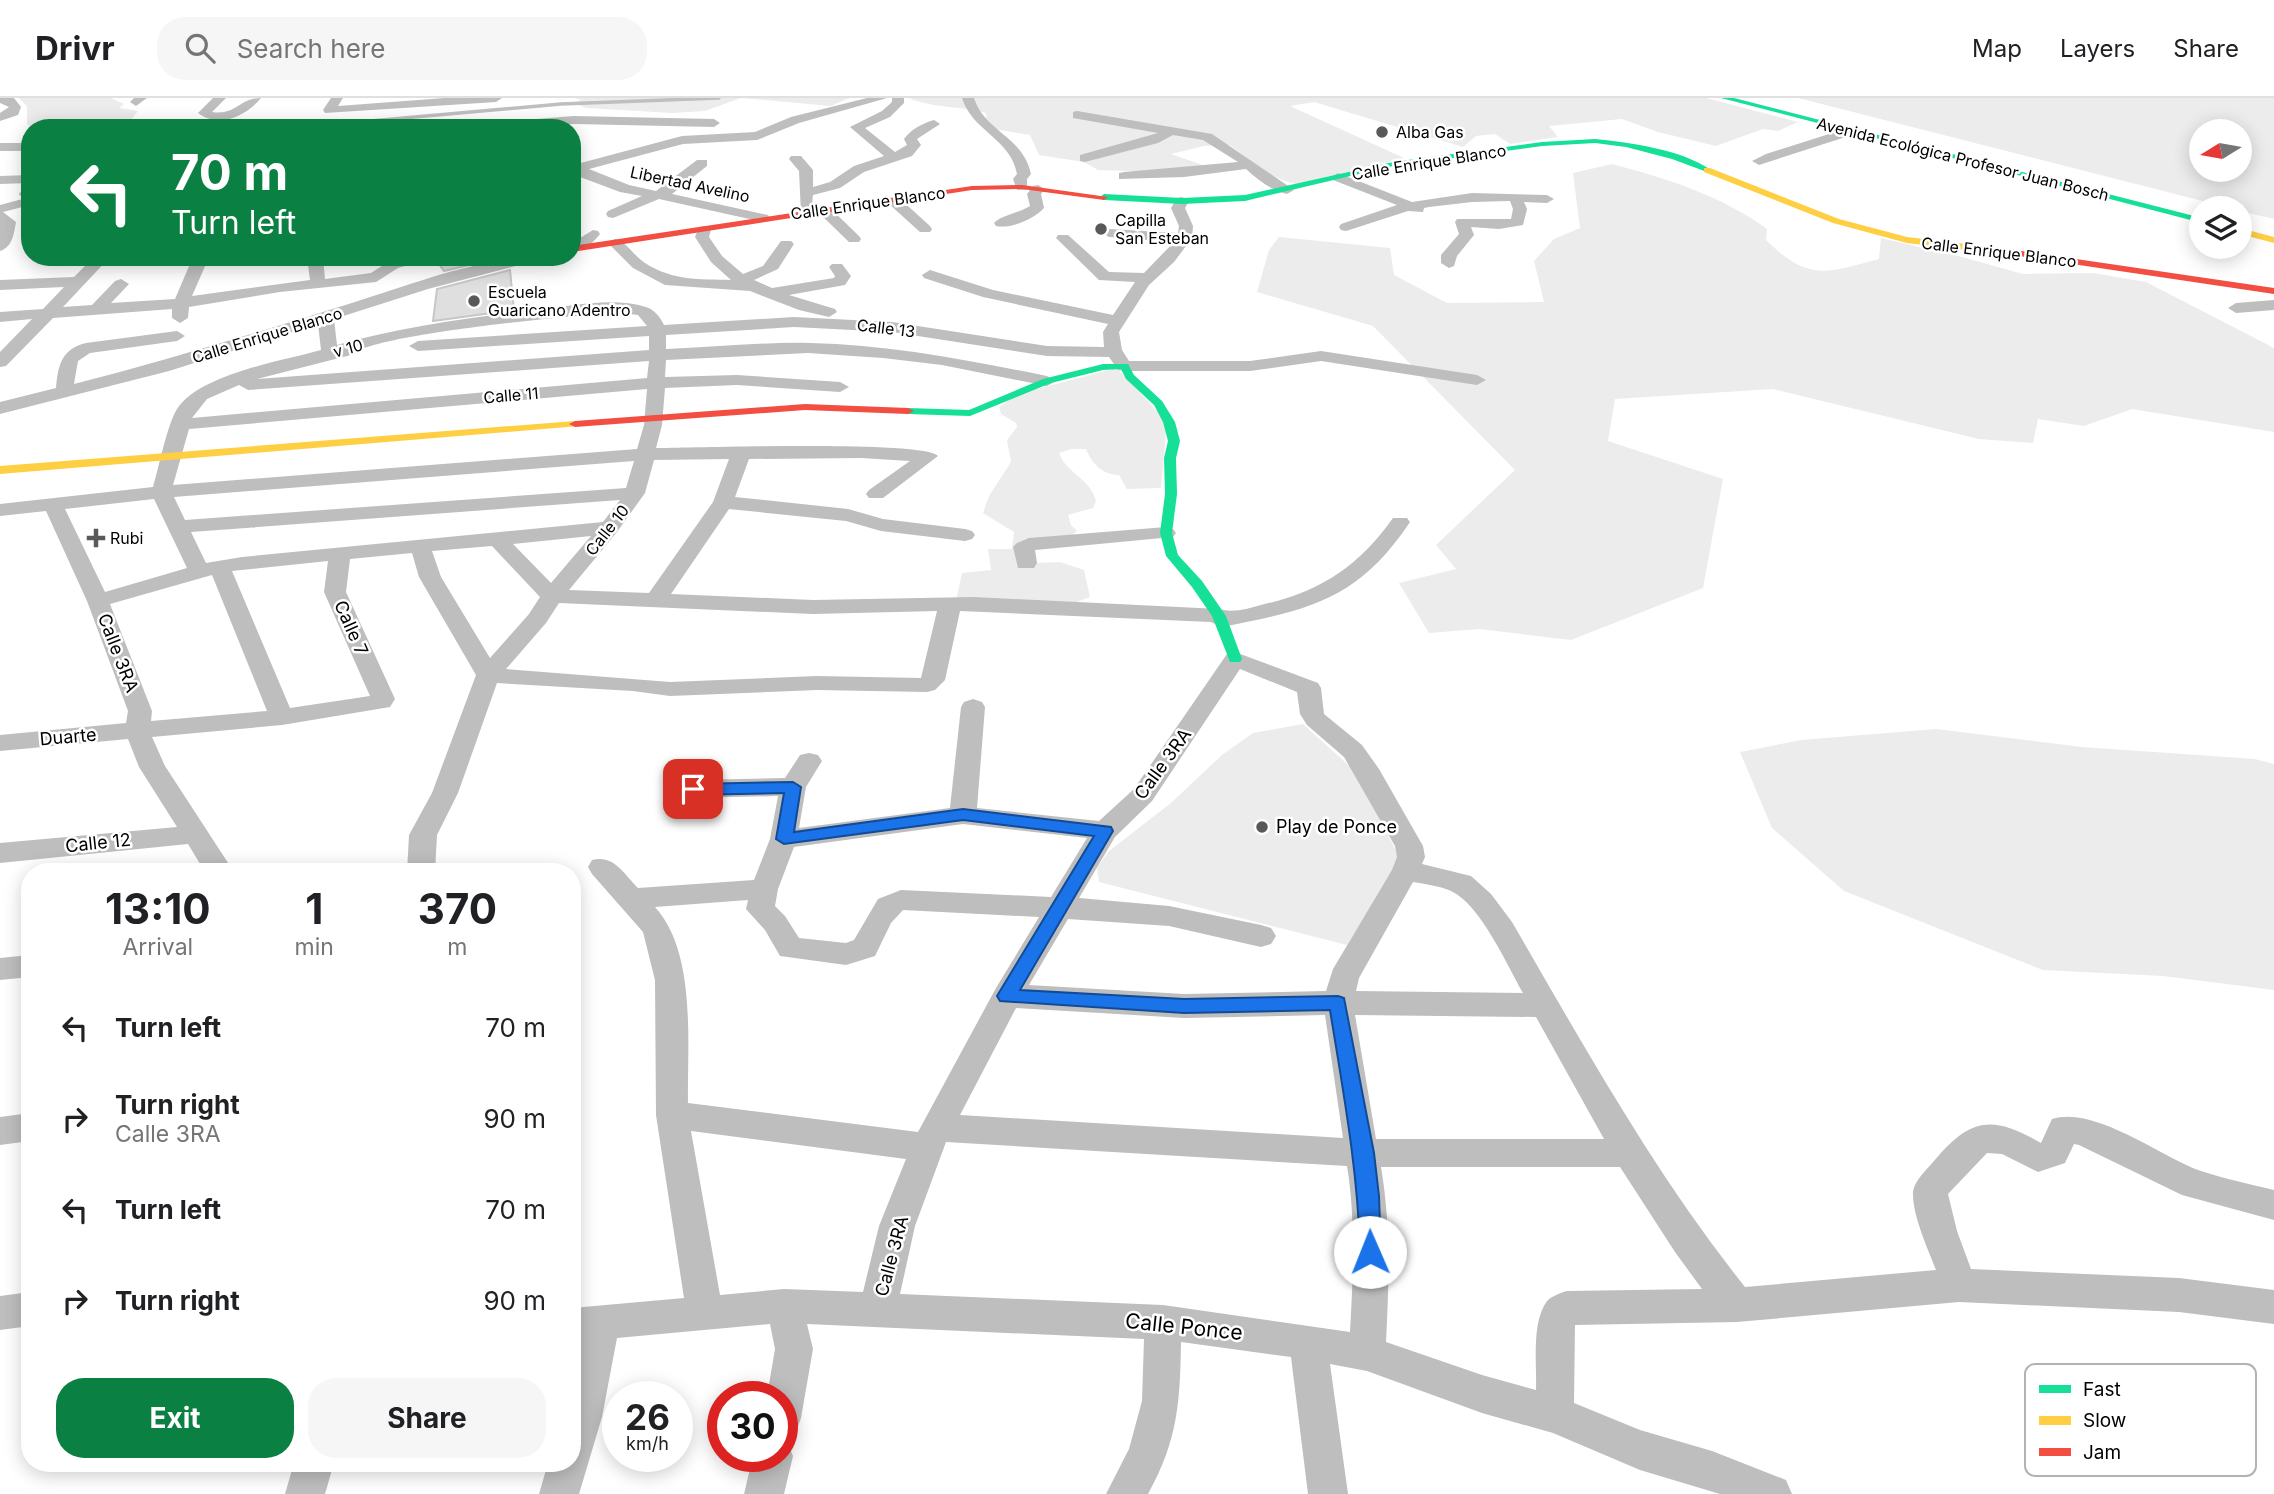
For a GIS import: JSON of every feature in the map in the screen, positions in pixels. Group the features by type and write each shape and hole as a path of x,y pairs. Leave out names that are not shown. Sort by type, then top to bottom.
{"street":[{"path":"220,98 204,113 214,117 244,111 255,98"},
{"path":"337,98 329,110 496,98"},
{"path":"581,166 682,140 757,136 772,128 881,98"},
{"path":"892,157 856,127 886,114 898,103 898,98"},
{"path":"968,98 970,109 979,121 1003,137 1022,158 1024,174 1020,179 1034,194 1037,208 1022,217 1001,223"},
{"name":"Avenida Ecológica Profesor Juan Bosch","path":"1725,98 2189,218"},
{"name":"Avenida Ecológica Profesor Juan Bosch","path":"1750,98 2189,210"},
{"path":"0,99 10,101 15,107 14,112 0,117"},
{"path":"1077,115 1208,137 1264,178 1287,190"},
{"path":"581,123 631,120 772,128"},
{"path":"806,193 835,185 859,169 907,153 914,145 910,139 912,136 934,124"},
{"path":"1085,158 1153,140 1172,131"},
{"path":"1759,161 1794,147 1822,142 1851,131"},
{"name":"Calle Enrique Blanco","path":"581,247 961,189 1030,188 1115,198 1182,201 1245,198 1393,164 1542,144 1595,142 1675,157 1836,221 1907,240 2056,258 2274,291"},
{"path":"0,147 21,152"},
{"path":"796,159 806,170 806,211"},
{"path":"613,214 669,190 702,163"},
{"path":"1124,176 1184,173 1249,165"},
{"name":"Libertad Avelino","path":"581,171 625,189 763,218"},
{"path":"1339,177 1451,220 1499,225 1518,222 1520,209 1515,197"},
{"path":"0,180 21,179"},
{"path":"1346,227 1414,207 1481,197 1547,199"},
{"path":"894,201 925,229"},
{"path":"1182,201 1178,208 1186,226 1185,238 1168,259 1146,278 1111,332 1119,359 1130,377 1158,403 1169,422 1174,441 1170,458 1171,494 1166,533 1172,556 1197,584 1220,618 1235,659 1309,688 1312,714 1319,724 1353,751 1409,846 1410,856 1406,870 1344,977 1338,1003 1369,1196 1371,1280 1367,1353"},
{"path":"823,209 854,239"},
{"path":"5,227 21,210"},
{"path":"1449,263 1449,255 1467,235 1451,220"},
{"path":"2252,226 2274,232"},
{"path":"704,230 702,237 705,244 724,268 746,283 819,311 884,317 889,319 892,327"},
{"path":"581,242 593,233"},
{"path":"1109,233 1185,238"},
{"path":"2252,234 2274,240"},
{"path":"1063,239 1105,277 1146,278"},
{"path":"615,243 638,265 671,282 746,283 776,265 786,244"},
{"path":"0,362 94,266"},
{"path":"172,365 181,303 197,266"},
{"path":"315,266 318,282"},
{"path":"365,304 376,277 386,266"},
{"name":"Calle Enrique Blanco","path":"0,408 172,365 481,266"},
{"path":"769,294 839,282 843,276 837,267"},
{"path":"930,275 989,294 1117,321"},
{"path":"0,317 181,303 318,282 376,277"},
{"path":"0,285 79,282"},
{"path":"96,310 121,284"},
{"path":"2236,308 2274,305"},
{"name":"v 10","path":"162,492 185,411 201,395 281,365 451,325 588,309 621,308 643,311 652,318 657,329"},
{"path":"325,317 330,352"},
{"name":"Calle 13","path":"657,329 784,322 892,327 957,339 1119,359 1251,366 1321,356 1477,380"},
{"path":"657,329 658,355"},
{"path":"65,393 68,359 72,354 86,348 177,336"},
{"path":"220,387 658,355 796,348 858,350 942,360 1047,381"},
{"name":"Calle 11","path":"182,424 655,383 737,380 834,387 858,350"},
{"path":"1024,375 1051,351"},
{"name":"Calle 10","path":"421,863 423,835 445,793 488,675 538,618 552,596 610,528 635,493 653,418 658,355"},
{"path":"0,470 174,454 805,407 970,413 1047,381 1103,367 1119,359"},
{"path":"656,600 723,502 742,451"},
{"path":"0,510 162,492 645,454 742,451 861,452 928,456 915,469 885,485 876,494"},
{"path":"162,492 178,527 209,569 282,717"},
{"path":"178,527 635,493"},
{"path":"723,502 848,515 881,525 965,535"},
{"name":"Calle 3RA","path":"53,505 98,601 139,711 137,731 152,767 214,863"},
{"path":"497,539 552,596 813,607 950,604 1098,608 1220,618 1270,612 1321,595 1368,565 1385,548 1400,522"},
{"path":"98,601 209,569 340,553 610,528"},
{"path":"1026,563 1024,547 1029,544 1166,533"},
{"path":"420,546 430,578 488,675 633,684 670,689 817,683 927,685 933,680 950,604"},
{"name":"Calle 7","path":"340,553 335,592 383,699"},
{"name":"Calle 3RA","path":"878,1308 897,1226 932,1138 1007,996 1105,831 1143,795 1235,659"},
{"name":"Duarte","path":"0,743 282,717 376,704 383,699"},
{"path":"963,815 972,707"},
{"path":"809,761 793,787 784,839 764,889 760,908 775,923 790,948 846,954 865,948 884,909 891,902 901,900 1126,911 1170,916 1261,936"},
{"path":"693,789 793,787"},
{"path":"784,839 963,815 1105,831"},
{"name":"Calle 12","path":"0,853 196,834"},
{"path":"602,867 657,928 670,980 672,1115 705,1312"},
{"path":"1406,870 1461,883 1481,901 1502,930 1629,1153 1687,1241 1737,1306"},
{"path":"631,899 764,889"},
{"path":"0,969 21,967"},
{"path":"1007,996 1184,1006 1338,1003 1544,1005"},
{"path":"672,1115 932,1138 1363,1153 1629,1153"},
{"path":"0,1131 21,1128"},
{"path":"1959,1285 1939,1231 1930,1191 1953,1163 1980,1139 2007,1140 2039,1158 2053,1153 2064,1129 2084,1132 2194,1184 2274,1205"},
{"path":"1554,1414 1557,1320 1567,1308 1737,1306 1959,1285 2179,1295 2274,1307"},
{"path":"784,1306 794,1349 788,1381"},
{"name":"Calle Ponce","path":"587,1324 784,1306 878,1308 1164,1322 1308,1342 1367,1353 1482,1394 1554,1414 1640,1450 1712,1471 1772,1494"},
{"path":"0,1313 21,1310"},
{"path":"1126,1494 1147,1456 1161,1401 1164,1322"},
{"path":"581,1423 587,1324"},
{"path":"1308,1342 1328,1494"},
{"path":"559,1494 565,1472"},
{"path":"764,1494 770,1472"}],"shaded area":[{"path":"19,98 111,98 124,104 119,108 138,111 132,119 27,119 27,106"},
{"path":"574,98 741,98 705,111 672,113 586,108 574,103 581,100"},
{"path":"741,98 849,98 831,106"},
{"path":"909,98 1706,98 1798,122 1778,131 1763,129 1716,146 1658,132 1622,119 1549,126 1558,137 1510,144 1495,134 1476,136 1463,147 1314,102 1290,106 1404,158 1297,184 1270,174 1230,145 1204,146 1171,154 1217,170 1187,173 1098,170 1084,162 1039,155 1030,135 987,128 986,113 928,104"},
{"path":"1798,98 2274,98 2274,219 2252,214 2252,196 2189,198"},
{"path":"1612,164 1673,182 1750,217 1767,229 1766,240 1794,263 1807,268 1831,270 1879,259 1881,238 2023,274 2093,273 2146,282 2274,348 2274,432 2132,409 2084,426 2038,419 2033,443 1979,439 1773,389 1615,399 1608,441 1723,479 1703,588 1571,640 1479,629 1429,633 1399,583 1456,569 1436,545 1515,470 1373,326 1257,292 1269,250 1279,237 1390,248 1394,275 1447,303 1544,302 1534,261 1554,239 1580,228 1573,173"},
{"path":"1117,368 1167,422 1161,488 1127,489 1119,475 1099,468 1086,449 1071,449 1059,453 1067,466 1089,487 1096,501 1093,508 1068,515 1071,525 1077,531 1068,539 1032,546 1037,563 1060,562 1084,570 1090,597 1074,603 956,601 962,573 991,570 988,549 1012,549 1014,532 983,513 989,496 1011,462 1007,440 1017,427 1016,423 1001,414 999,407 1018,394"},
{"name":"Play de Ponce","path":"1303,724 1357,773 1400,859 1347,945 1099,882 1097,868 1109,851 1171,803 1222,755 1253,733"},
{"path":"1936,729 2082,747 2255,759 2274,764 2274,990 2163,976 2043,970 1844,891 1772,828 1740,752 1801,740"}],"building":[{"path":"440,266 465,266 444,271"},
{"name":"Escuela Guaricano Adentro","path":"510,270 514,310 433,321 437,289"}],"waterway":[{"path":"393,119 561,104 719,98"}],"traffic: fast":[{"path":"1725,98 2189,218"},
{"path":"1104,197 1182,201 1245,198 1393,164 1542,144 1595,141 1626,145 1675,157 1707,170"},
{"path":"908,411 970,413 1047,381 1103,367 1124,366 1130,377 1158,403 1169,422 1174,441 1170,458 1171,494 1166,533 1172,556 1197,584 1219,616 1235,659"}],"traffic: slow":[{"path":"1707,170 1836,221 1907,240 2001,251"},
{"path":"2252,234 2274,240"},
{"path":"0,470 575,424"}],"traffic: jam":[{"path":"581,248 972,188 1022,187 1104,197"},
{"path":"2001,251 2274,291"},
{"path":"575,424 805,407 908,411"}],"place":[{"name":"Alba Gas","path":"1382,132"},
{"name":"Capilla San Esteban","path":"1101,229"},
{"name":"Escuela Guaricano Adentro","path":"474,301"},
{"name":"Rubi","path":"96,538"},
{"name":"Play de Ponce","path":"1262,827"}],"route":[{"path":"693,789 793,787 784,839 963,815 1105,831 1007,996 1184,1006 1338,1003 1369,1196 1370,1252"}]}
